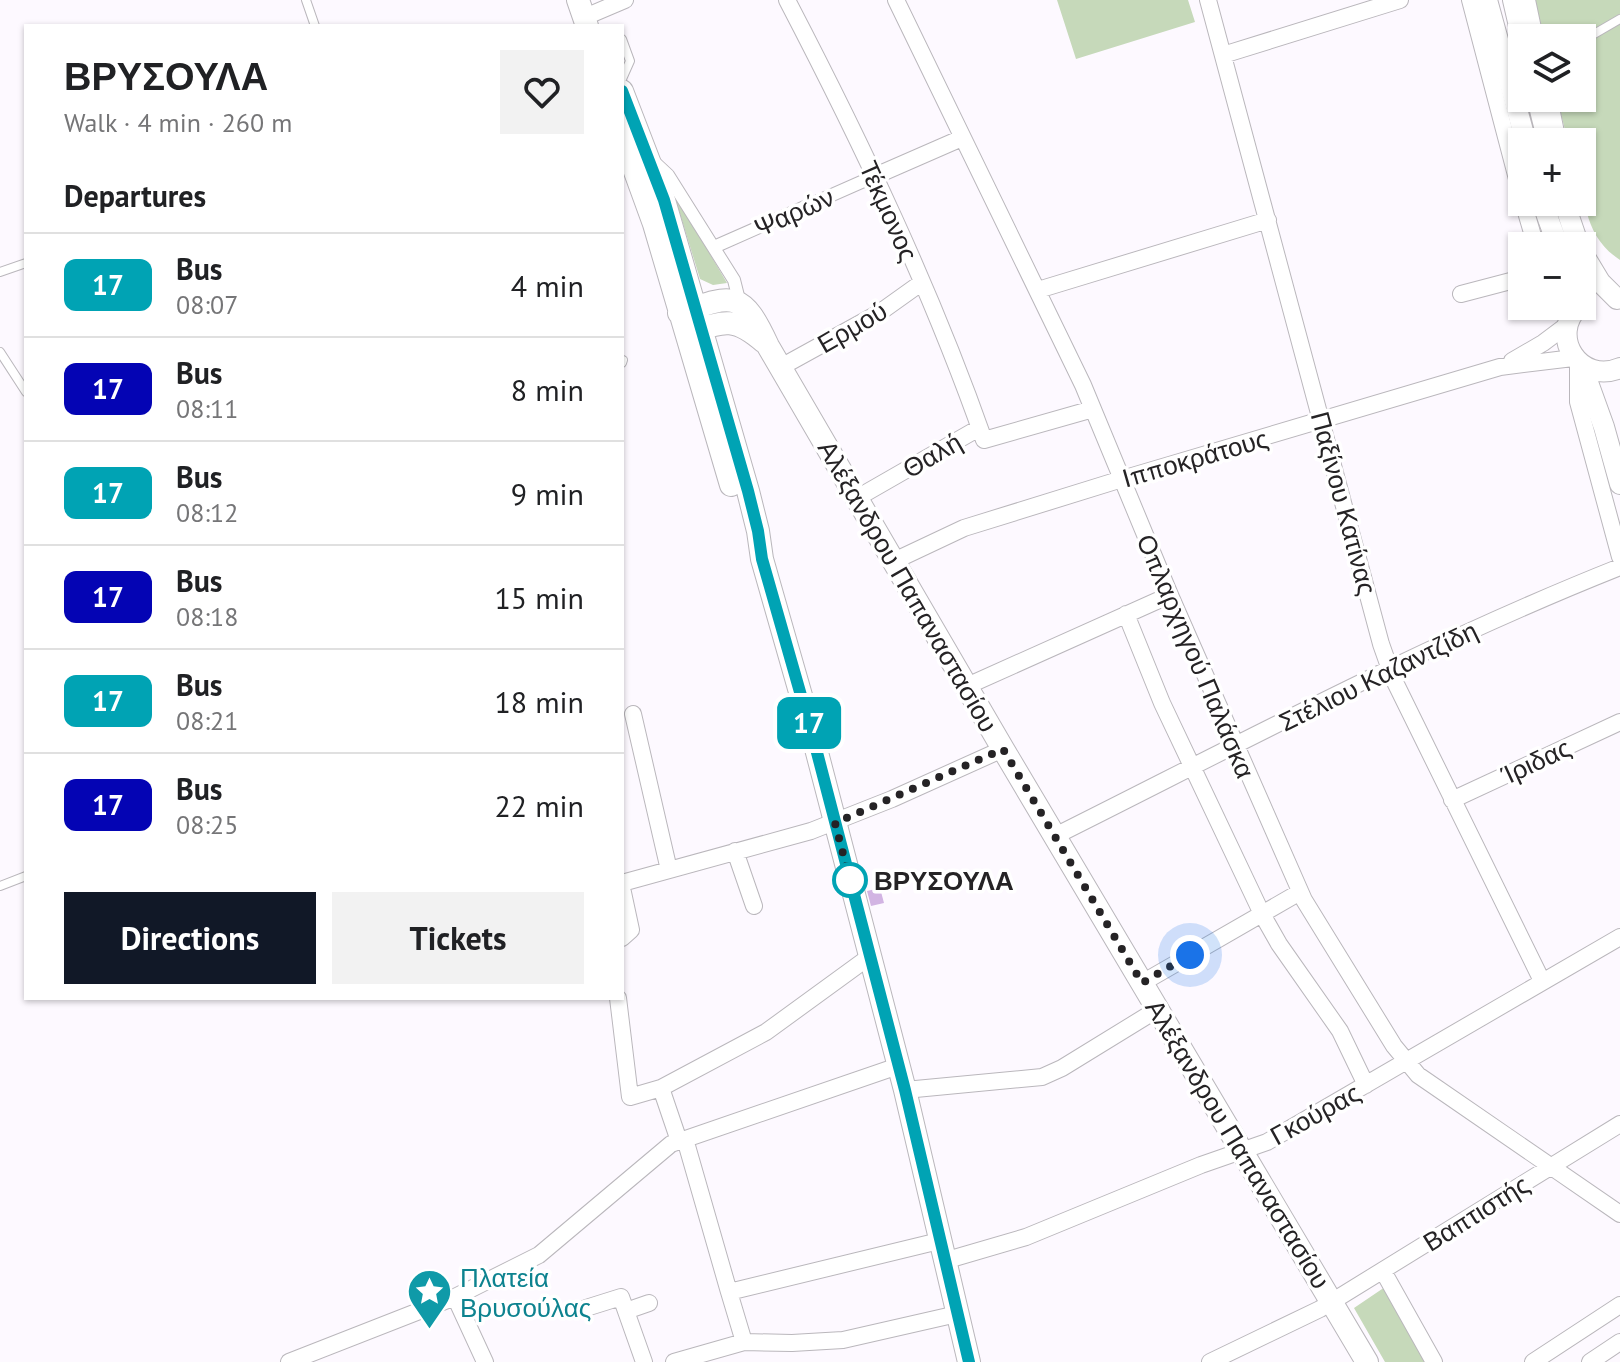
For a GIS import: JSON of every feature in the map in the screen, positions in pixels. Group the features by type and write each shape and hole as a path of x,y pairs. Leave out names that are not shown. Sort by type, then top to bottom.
{"main road":[{"path":"624,96 664,200 690,321 740,513 762,559"},
{"path":"624,142 690,321 709,355 905,1090 969,1362"},
{"path":"690,321 714,301 740,304"},
{"name":"Αλέξανδρου Παπαναστασίου","path":"740,304 753,314 763,341 1367,1362"},
{"path":"690,321 736,323 763,341"},
{"path":"709,355 717,341 729,333 743,332 763,341"}],"street":[{"path":"586,17 625,0"},
{"name":"Τέκμονος","path":"787,0 875,176 945,336 979,428"},
{"name":"Οπλαρχηγού Παλάσκα","path":"896,0 1093,409 1234,745 1300,892 1320,928 1406,1062 1438,1091 1620,1214"},
{"name":"Παξίνου Κατίνας","path":"1208,0 1390,669 1542,981"},
{"path":"1223,55 1400,0"},
{"path":"1470,0 1508,143"},
{"path":"1487,0 1522,128"},
{"path":"1513,0 1519,24"},
{"path":"1527,0 1532,24"},
{"name":"Ψαρών","path":"714,247 962,138"},
{"path":"647,155 668,175 714,247 734,280 740,304"},
{"path":"1038,290 1268,220"},
{"path":"1596,275 1619,300"},
{"path":"1461,294 1508,282"},
{"name":"Ερμού","path":"781,367 879,313 921,283"},
{"path":"1596,298 1619,300"},
{"name":"Ιπποκράτους","path":"894,561 964,528 1500,367 1543,343 1566,320"},
{"path":"1571,320 1565,336 1601,416 1620,484"},
{"path":"1578,362 1605,372 1620,368"},
{"path":"1578,362 1578,402 1620,557"},
{"name":"Ιπποκράτους","path":"1500,367 1578,362"},
{"name":"Θαλή","path":"857,498 979,428 984,440 1093,409"},
{"name":"Στέλιου Καζαντζίδη","path":"1055,836 1390,669 1510,613 1620,567"},
{"path":"967,686 1170,595"},
{"name":"Οπλαρχηγού Παλάσκα","path":"1126,614 1145,666 1262,914 1279,944 1340,1031 1366,1085"},
{"path":"633,714 669,870"},
{"name":"Ίριδας","path":"1452,800 1620,722"},
{"path":"624,885 835,823 1003,749"},
{"path":"735,851 754,906"},
{"path":"1142,983 1300,892"},
{"path":"624,894 631,923 631,930 624,936"},
{"name":"Γκούρας","path":"729,1292 1026,1237 1242,1151 1285,1133 1620,937"},
{"path":"618,1000 630,1097 661,1088 776,1026 869,957"},
{"path":"905,1090 1042,1077 1158,1009"},
{"path":"297,1361 455,1297 539,1255 658,1153 682,1140 898,1066"},
{"path":"661,1088 682,1140 744,1342"},
{"name":"Βαπτιστής","path":"1210,1362 1332,1302 1620,1124"},
{"path":"1383,1271 1434,1362"},
{"path":"455,1297 485,1362"},
{"path":"586,1308 621,1297 644,1362"},
{"path":"626,1311 649,1303"},
{"path":"1533,1362 1620,1305"},
{"path":"674,1362 711,1356 744,1342 843,1340 957,1314"},
{"path":"1590,1362 1617,1350"}],"lane":[{"path":"306,0 314,24"},
{"path":"1596,33 1620,19"},
{"path":"624,44 630,61 624,74"},
{"path":"0,272 24,264"},
{"path":"0,352 24,389"},
{"path":"0,886 24,877"}],"green space":[{"path":"1057,0 1188,0 1195,22 1076,59"},
{"path":"1533,0 1620,0 1620,260 1597,236 1588,216 1596,216 1596,128 1564,128 1560,112 1596,112 1596,24 1539,24"},
{"path":"673,191 727,283 713,285 700,279"},
{"path":"1385,1287 1426,1362 1385,1362 1354,1308"}],"building":[{"path":"880,888 884,903 871,906 867,891"}],"bus line":[{"name":"17","path":"624,96 664,200 748,491 762,559 814,741 905,1090 969,1362"}],"place":[{"name":"ΒΡΥΣΟΥΛΑ","path":"850,880"},
{"name":"Πλατεία Βρυσούλας","path":"429,1331"}],"route":[{"path":"850,880 835,823 1003,749 1142,983 1190,955"}]}
